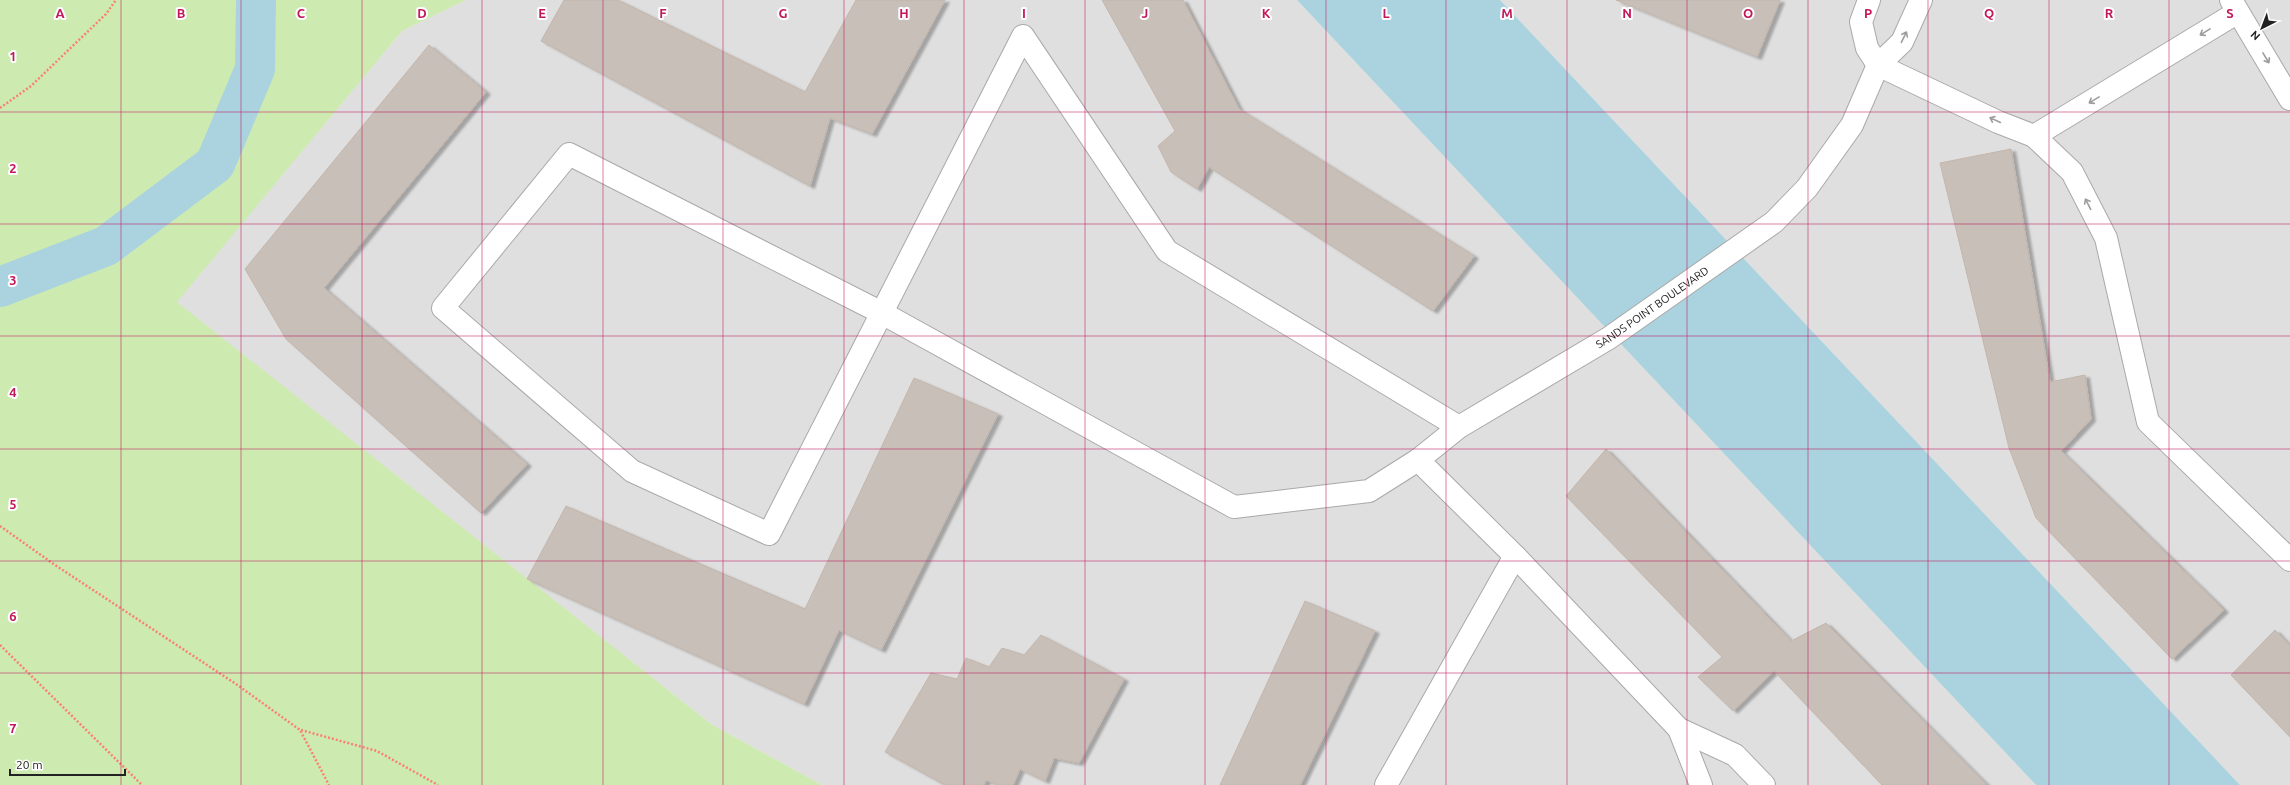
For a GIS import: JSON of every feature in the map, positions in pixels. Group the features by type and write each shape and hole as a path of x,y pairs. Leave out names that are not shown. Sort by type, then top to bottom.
{"lane":[{"path":"1869,0 1861,22 1867,48 1878,65 1998,122 2034,136 2072,172 2106,238 2148,422 2290,560"},
{"name":"SANDS POINT BOULEVARD","path":"882,313 1234,507 1368,491 1418,460 1459,427 1609,338 1774,222 1807,188 1852,124 1878,65 1902,42 1921,0"},
{"path":"2034,136 2235,6 2290,99"},
{"path":"882,313 569,154 443,308 632,470 769,534 1024,36 1167,251 1459,427"},
{"path":"1418,460 1515,556 1679,729 1735,755 1764,785"},
{"path":"1386,785 1515,556"},
{"path":"1679,729 1701,785"}],"path":[{"path":"0,108 31,86 106,14 116,0"},
{"path":"0,526 61,569 236,684 300,730 377,751 438,785"},
{"path":"0,645 142,785"},
{"path":"300,730 329,785"}],"shaded area":[{"path":"466,0 1297,0 2036,785 822,785 711,724 176,302 402,31"},
{"path":"1500,0 2290,0 2290,785 2240,785"}],"green space":[{"path":"0,0 466,0 402,31 177,302 711,724 822,785 0,785"}],"water":[{"path":"1297,0 1500,0 2240,785 2036,785"}],"building":[{"path":"564,0 618,0 805,92 856,0 945,0 872,134 830,118 810,186 541,41"},
{"path":"1102,0 1183,0 1239,109 1474,256 1433,311 1209,167 1197,189 1171,172 1158,146 1175,131"},
{"path":"1616,0 1780,0 1757,57"},
{"path":"429,45 486,92 324,288 527,464 481,513 286,339 245,269"},
{"path":"2011,149 2050,382 2085,375 2091,419 2061,451 2224,610 2172,659 2036,518 2009,448 1940,163"},
{"path":"914,378 998,414 881,650 839,630 804,704 527,579 566,506 805,609"},
{"path":"1606,449 1791,641 1826,623 1987,785 1882,785 1774,671 1733,711 1698,677 1722,657 1566,496"},
{"path":"1305,601 1375,631 1300,785 1220,785"},
{"path":"2275,630 2290,646 2290,737 2231,675"},
{"path":"1041,635 1124,679 1079,763 1054,758 1045,781 1020,769 1013,785 998,785 986,780 984,785 945,785 885,752 931,673 957,679 966,658 989,667 1002,648 1024,655"}],"waterway":[{"path":"0,287 106,246 215,164 255,69 256,0"}]}
